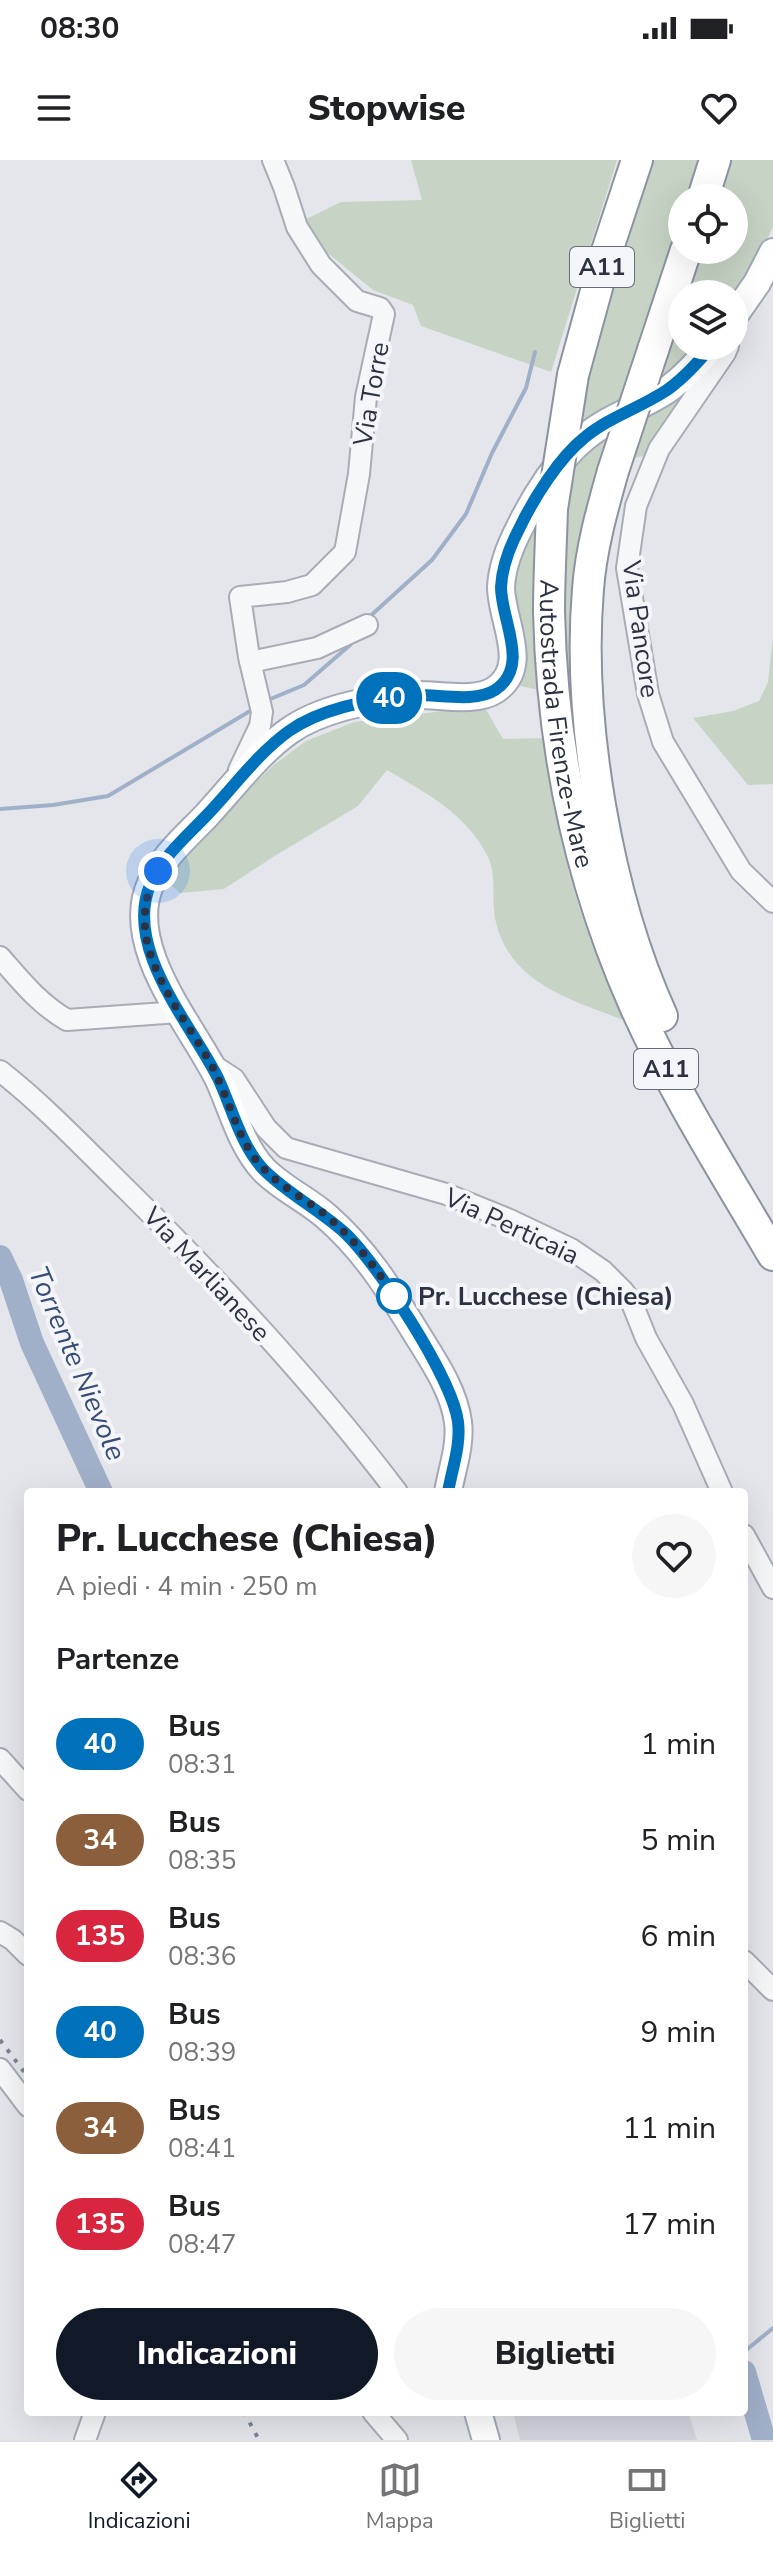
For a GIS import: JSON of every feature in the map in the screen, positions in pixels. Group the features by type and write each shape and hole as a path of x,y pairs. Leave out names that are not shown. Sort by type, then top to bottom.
{"highway":[{"name":"Autostrada Firenze-Mare","path":"637,160 607,251 573,375 552,509 549,613 556,718 568,793 587,870 624,978 684,1104 773,1255"},
{"path":"707,184 715,160"},
{"name":"Autostrada Firenze-Mare","path":"681,264 613,471 591,562 585,652 591,737 614,868 641,965 685,1064 773,1215"}],"main road":[{"path":"748,296 773,252"},
{"path":"449,1488 457,1445 458,1419 447,1389 381,1274 350,1237 262,1168 249,1148 211,1064 156,968 147,941 144,915 149,886 166,857 262,754 291,730 324,714 407,695 486,695 498,688 512,670 514,655 503,606 503,569 529,510 575,445 610,420 676,383 698,360"},
{"path":"479,2416 486,2440"}],"street":[{"name":"Via Torre","path":"250,662 240,597 287,592 312,585 345,552 359,474 366,397 384,314 380,308 357,301 317,259 297,227 273,160"},
{"name":"Via Pancore","path":"720,360 659,449 636,506 627,568 648,694 663,742 741,871 773,902"},
{"path":"230,790 262,719 250,662 317,648 367,625"},
{"path":"0,957 34,996 67,1020 179,1012"},
{"name":"Via Perticaia","path":"211,1064 234,1079 266,1128 286,1148 446,1194 571,1249 603,1271 632,1303 646,1338 683,1404 720,1488"},
{"name":"Via Marlianese","path":"0,1071 205,1267 351,1432 394,1488"},
{"path":"748,1542 773,1588"},
{"path":"0,1759 24,1786"},
{"path":"0,1932 24,1951"},
{"path":"748,1965 773,1990"},
{"path":"0,2069 24,2101"},
{"path":"85,2440 94,2416"},
{"path":"376,2416 397,2440"}],"shaded area":[{"path":"514,2416 689,2416 697,2440 520,2440"}],"green space":[{"path":"411,160 617,160 551,372 421,326 413,305 373,290 324,250 304,220 341,202 422,200"},
{"path":"647,160 707,160 699,184 668,184 668,264 682,264 682,280 668,280 668,360 679,360 660,378 590,423 571,439"},
{"path":"728,160 773,160 773,226 755,267 745,280 689,280 694,264 748,264 748,184 720,184"},
{"path":"702,377 644,456 606,464 579,714 564,716 540,690 520,686 525,673 509,595 515,558 579,454"},
{"path":"773,636 773,784 748,785 693,718 733,711 759,701 768,682"},
{"path":"484,706 503,739 543,738 573,887 623,1020 563,996 527,973 502,940 495,918 492,871 479,842 469,828 444,806 387,770 358,806 224,889 180,893 162,877 230,806 275,764 306,741 354,722"}],"waterway":[{"path":"367,619 432,560 466,514 492,453 526,388 535,352"},
{"path":"268,700 304,685 353,639"},
{"path":"0,809 108,796 250,711"},
{"name":"Torrente Nievole","path":"0,1257 32,1343 99,1488"},
{"path":"748,2349 773,2328"},
{"name":"Torrente Nievole","path":"748,2386 764,2440"}],"railway":[{"path":"0,2040 24,2072"},
{"path":"246,2416 259,2440"}],"bus line":[{"name":"40","path":"449,1488 457,1445 458,1419 447,1389 381,1274 350,1237 262,1168 249,1148 211,1064 156,968 147,941 144,915 149,886 166,857 262,754 291,730 324,714 363,703 407,695 486,695 498,688 512,670 514,655 503,606 503,569 529,510 575,445 610,420 664,392 700,360"}],"place":[{"name":"Pr. Lucchese (Chiesa)","path":"394,1296"}],"route":[{"path":"158,871 149,886 144,915 147,941 156,968 211,1064 249,1148 262,1168 279,1183 323,1213 350,1237 381,1274 394,1296"}]}
